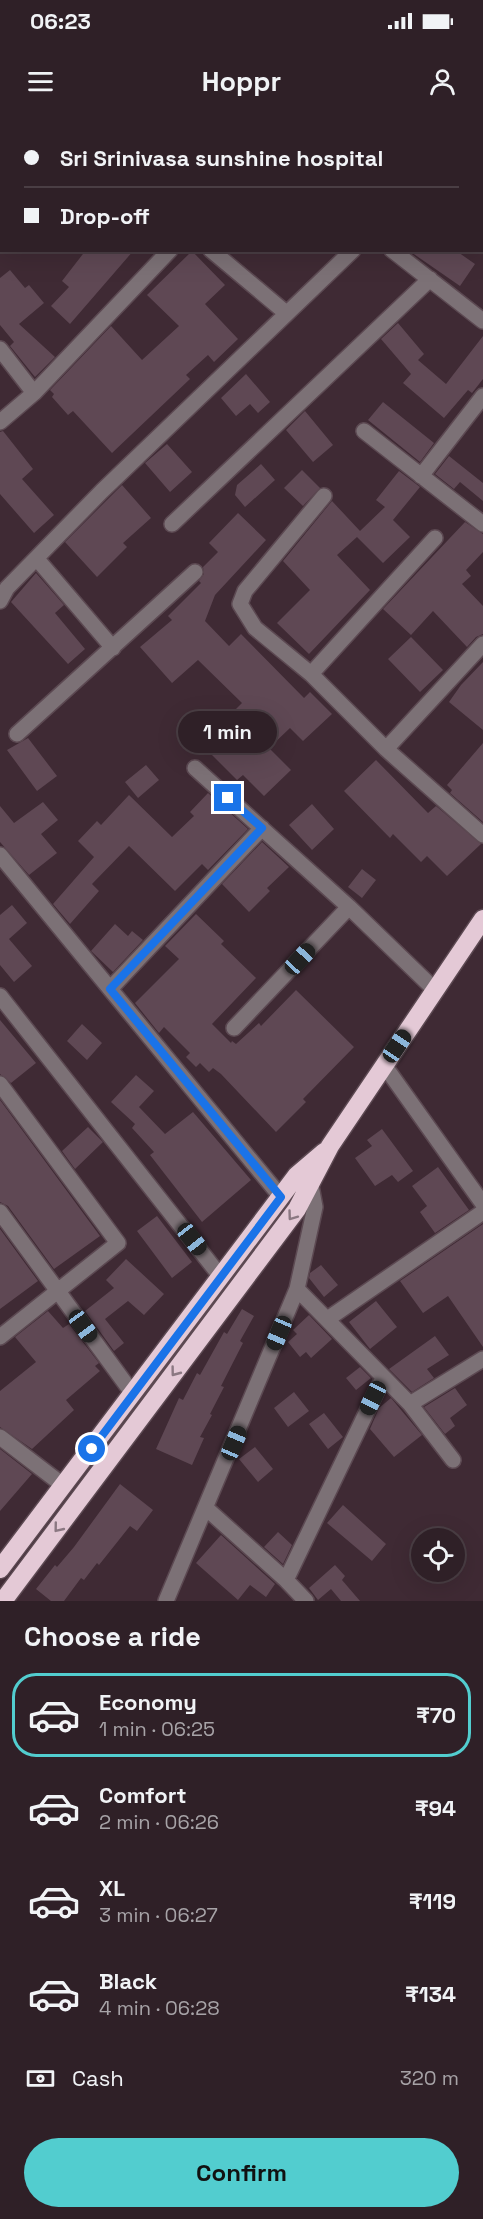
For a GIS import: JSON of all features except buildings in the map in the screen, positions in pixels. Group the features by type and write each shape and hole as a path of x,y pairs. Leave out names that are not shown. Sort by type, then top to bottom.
{"highway":[{"path":"3,1601 257,1264 304,1181 481,925"},
{"path":"0,1569 281,1197 304,1181"}],"street":[{"path":"0,422 34,393 168,252"},
{"path":"213,252 286,313"},
{"path":"0,601 7,588 102,491 351,252"},
{"path":"395,252 483,321"},
{"path":"172,524 430,279"},
{"path":"0,349 34,393"},
{"path":"421,476 483,396"},
{"path":"364,430 483,524"},
{"path":"324,496 244,591 240,604 255,628 311,674 386,749 483,835"},
{"path":"311,674 435,537"},
{"path":"37,559 113,648"},
{"path":"17,734 195,572"},
{"path":"386,749 483,644"},
{"path":"195,768 349,907 435,990"},
{"path":"110,989 262,828"},
{"path":"0,855 281,1197"},
{"path":"234,1028 349,907"},
{"path":"0,996 221,1277"},
{"path":"384,1065 483,1204"},
{"path":"0,1084 118,1243 0,1338"},
{"path":"166,1601 207,1509 297,1288 315,1207 304,1181"},
{"path":"0,1212 133,1394"},
{"path":"329,1318 483,1212"},
{"path":"297,1288 329,1318 383,1378 410,1404 453,1460"},
{"path":"410,1404 483,1359"},
{"path":"286,1580 383,1378"},
{"path":"0,1437 64,1486"},
{"path":"207,1509 306,1601"}],"route":[{"path":"92,1449 281,1197 110,989 262,828 228,798"}]}
